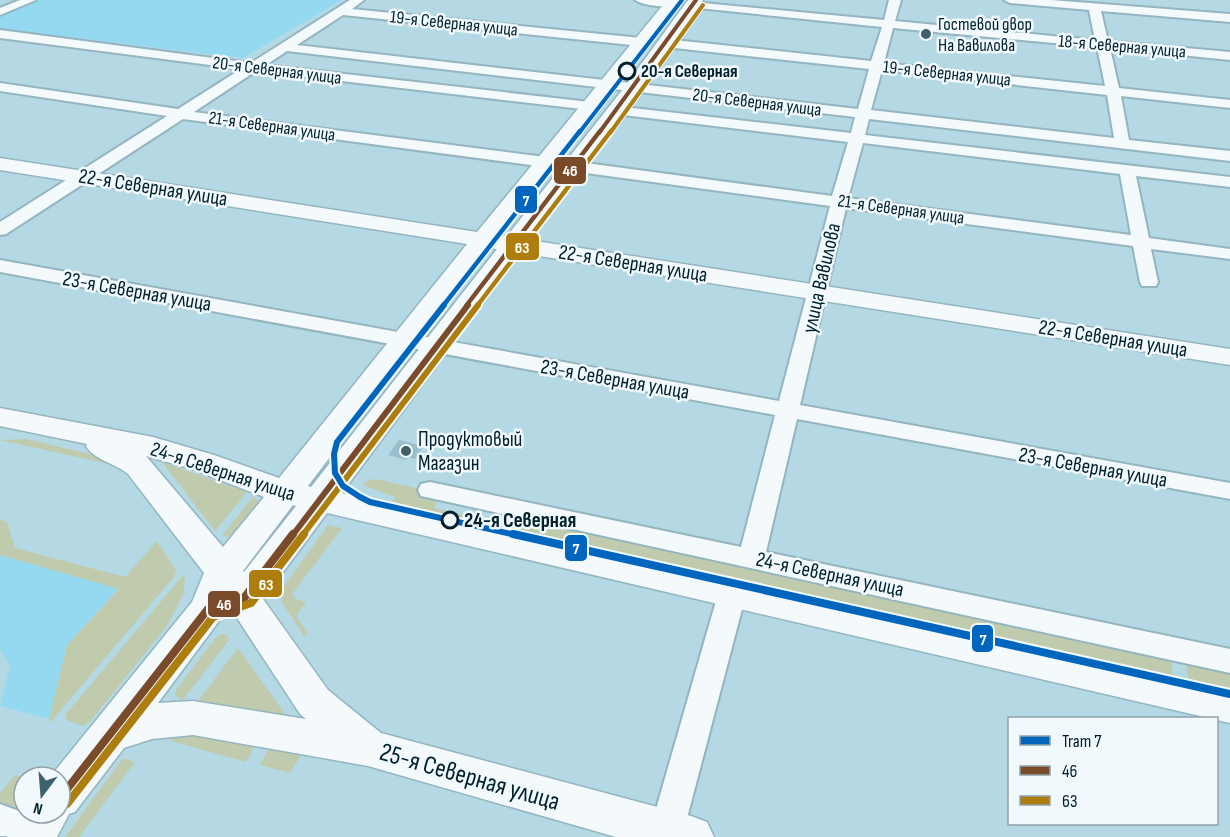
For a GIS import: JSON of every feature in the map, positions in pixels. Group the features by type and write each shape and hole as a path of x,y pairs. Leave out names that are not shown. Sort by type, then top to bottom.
{"main road":[{"path":"224,594 284,492 641,42 684,2"},
{"path":"72,783 224,594 319,500 633,88 665,42 684,2"},
{"name":"22-я Северная улица","path":"0,164 1230,357"},
{"name":"24-я Северная улица","path":"0,417 58,430 126,441 203,462 284,492 1230,706"},
{"name":"24-я Северная улица","path":"58,430 114,450 139,467 224,594"},
{"path":"203,462 271,467 298,462 316,452"},
{"name":"25-я Северная улица","path":"224,594 255,618 314,702 369,748 674,835"},
{"path":"109,735 152,721 193,718 369,748"}],"street":[{"path":"0,12 30,0"},
{"path":"0,230 358,0"},
{"name":"18-я Северная улица","path":"641,0 684,2 1230,56"},
{"name":"улица Вавилова","path":"752,557 839,201 895,0"},
{"path":"1010,0 1230,18"},
{"path":"1094,7 1122,144"},
{"name":"19-я Северная улица","path":"340,12 641,42"},
{"name":"20-я Северная улица","path":"0,34 254,67 590,106"},
{"name":"19-я Северная улица","path":"665,42 1230,104"},
{"name":"20-я Северная улица","path":"284,48 1230,156"},
{"name":"21-я Северная улица","path":"0,87 180,114 545,162"},
{"name":"20-я Северная улица","path":"615,110 1230,182"},
{"name":"21-я Северная улица","path":"572,166 1230,254"},
{"path":"1127,170 1149,282"},
{"name":"23-я Северная улица","path":"0,266 1230,491"},
{"name":"24-я Северная улица","path":"430,490 1230,661"},
{"path":"674,835 732,594"}],"shaded area":[{"path":"37,0 342,0 243,58 0,29 0,15"},
{"path":"0,555 119,588 67,645 49,719 0,706 10,666 0,649"}],"green space":[{"path":"26,439 90,454 109,464 0,440"},
{"path":"162,462 247,492 215,531"},
{"path":"376,479 425,490 421,496 438,500 434,508 492,521 498,513 660,545 1170,656 1175,689 390,505 395,497 362,485 369,480"},
{"path":"253,496 261,504 233,537 222,536"},
{"path":"0,520 7,522 15,548 125,577 157,541 176,570 173,578 50,723 49,719 67,645 119,589 0,555"},
{"path":"328,525 342,528 293,593 294,598 306,602 296,616 308,633 304,636 281,601 282,589"},
{"path":"185,573 184,593 167,626 90,722 83,726 67,720 65,715"},
{"path":"226,634 229,640 182,701 175,695 176,690 216,637"},
{"path":"238,648 283,711 285,717 195,705"},
{"path":"1185,655 1230,665 1230,695 1189,686"},
{"path":"180,729 256,743 246,762 171,741"},
{"path":"270,746 301,755 290,773 260,765"},
{"path":"123,758 135,762 79,837 65,837"},
{"path":"12,779 12,806 0,802 0,793"}],"building":[{"name":"Продуктовый Магазин","path":"399,440 424,446 415,459 408,457 406,460 388,455"}],"tram line":[{"name":"7","path":"682,0 337,442 333,464 338,480 351,492 370,502 1230,694"}],"transit line":[{"name":"46","path":"72,783 208,609 244,598 629,93 696,0"},
{"name":"63","path":"72,798 213,617 251,603 636,98 703,5"}],"place":[{"name":"Гостевой двор На Вавилова","path":"926,34"},
{"name":"20-я Северная","path":"627,71"},
{"name":"Продуктовый Магазин","path":"406,451"},
{"name":"24-я Северная","path":"450,520"}]}
